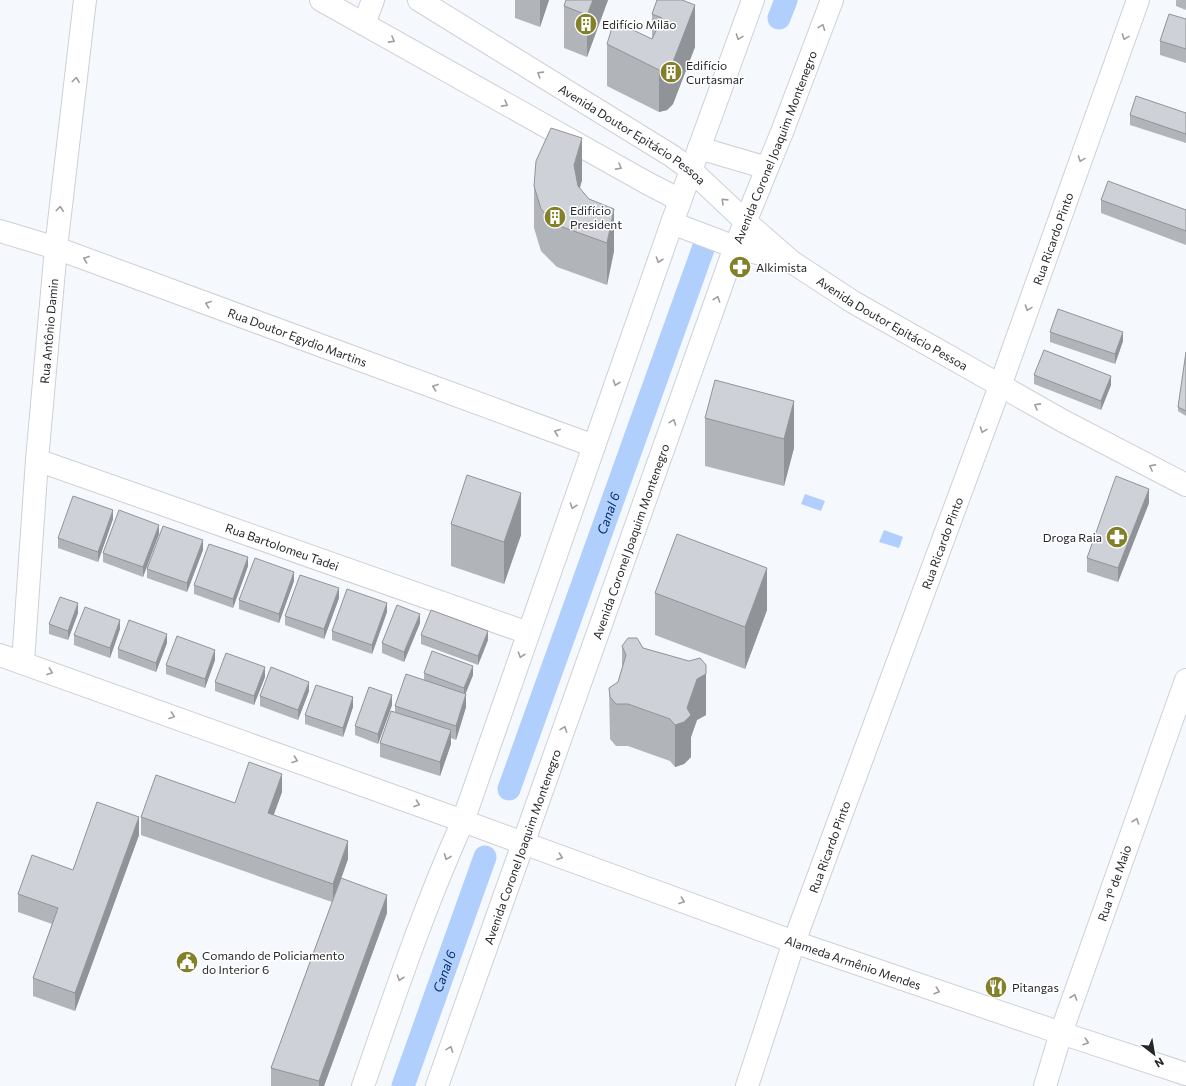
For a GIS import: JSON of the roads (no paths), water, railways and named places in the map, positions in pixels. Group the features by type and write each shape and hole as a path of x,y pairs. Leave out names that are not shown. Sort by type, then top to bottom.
{"main road":[{"name":"Rua Antônio Damin","path":"23,662 36,460 56,248 86,0"},
{"path":"321,0 647,183 680,200"},
{"path":"364,24 372,0"},
{"name":"Avenida Doutor Epitácio Pessoa","path":"419,0 665,152 697,175 746,222 792,262 853,302 1063,421 1186,485"},
{"path":"363,1086 407,960 449,852 469,823 528,633 594,446 679,226 680,200 697,175 753,0"},
{"name":"Avenida Coronel Joaquim Montenegro","path":"437,1086 735,247 832,0"},
{"name":"Rua Ricardo Pinto","path":"747,1086 794,942 1000,386 1138,0"},
{"path":"706,150 767,168"},
{"path":"679,226 735,247 792,262"},
{"name":"Rua Doutor Egydio Martins","path":"0,231 56,248 594,446"},
{"name":"Rua Bartolomeu Tadei","path":"36,460 528,633"},
{"name":"Alameda Armênio Mendes","path":"0,655 469,823 794,942 1186,1074"},
{"name":"Rua 1º de Maio","path":"1044,1086 1061,1033 1186,680"}],"water":[{"path":"805,494 825,501 821,511 801,504"},
{"path":"884,530 903,537 899,548 879,542"}],"waterway":[{"name":"Canal 6","path":"779,18 786,0"},
{"name":"Canal 6","path":"509,789 707,238"},
{"name":"Canal 6","path":"403,1086 485,857"}],"place":[{"name":"Edifício Milão","path":"586,24"},
{"name":"Edifício Curtasmar","path":"671,72"},
{"name":"Edifício President","path":"555,217"},
{"name":"Alkimista","path":"740,267"},
{"name":"Droga Raia","path":"1117,537"},
{"name":"Comando de Policiamento do Interior 6","path":"187,962"},
{"name":"Pitangas","path":"996,987"}]}
